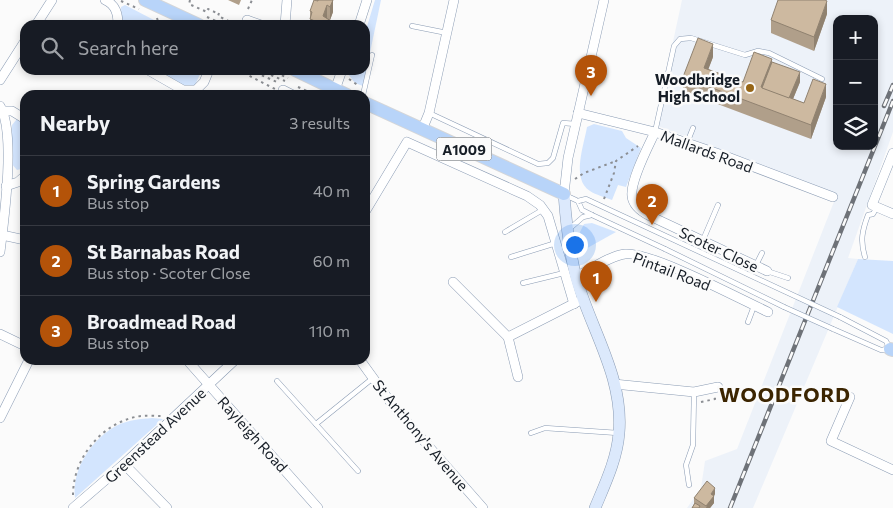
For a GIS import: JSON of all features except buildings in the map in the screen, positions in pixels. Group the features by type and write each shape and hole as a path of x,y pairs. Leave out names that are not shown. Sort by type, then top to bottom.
{"main road":[{"path":"145,0 177,20"},
{"path":"305,75 337,90"},
{"name":"A1009","path":"370,105 564,194"}],"street":[{"path":"39,20 52,0"},
{"path":"105,0 114,6 118,14 118,20"},
{"path":"285,20 286,0"},
{"path":"361,20 367,0"},
{"path":"370,204 408,142 429,113 454,0"},
{"path":"578,302 576,277 567,230 564,176 604,0"},
{"path":"0,80 20,49"},
{"path":"159,75 184,90"},
{"path":"196,90 204,82 207,75"},
{"path":"341,90 342,75"},
{"path":"2,108 20,116"},
{"path":"0,252 6,186 4,143 7,122 2,108"},
{"name":"Mallards Road","path":"578,113 758,165 833,198"},
{"name":"Scoter Close","path":"653,136 634,184 633,201 642,212 767,271"},
{"path":"408,142 527,196 544,209 548,216 564,273 606,356 614,384 619,433 608,476 595,508"},
{"path":"893,153 874,206 893,214"},
{"path":"6,186 20,180"},
{"path":"2,235 20,239"},
{"name":"Pintail Road","path":"576,277 620,255 632,254 680,271 768,312"},
{"path":"453,282 508,337 518,377"},
{"path":"508,337 578,302"},
{"path":"0,334 20,344"},
{"path":"0,418 26,365"},
{"name":"Rayleigh Road","path":"191,365 318,508"},
{"name":"Greenstead Avenue","path":"73,504 124,464 230,365"},
{"name":"St Anthony's Avenue","path":"364,365 394,407 483,508"},
{"path":"614,384 694,392 718,387"},
{"path":"850,397 831,441 893,470"},
{"path":"124,464 167,508"}],"lane":[{"path":"412,26 447,33"},
{"path":"653,136 674,46 680,39 691,38 745,55 758,52 769,53 822,79"},
{"path":"370,64 372,55"},
{"path":"365,90 368,75"},
{"path":"429,113 538,164 548,163 553,158 563,123 576,124"},
{"path":"687,143 693,128"},
{"name":"A1009","path":"564,194 578,201 582,210 592,215 833,329 881,350 891,349 886,341 840,318 586,199 578,201"},
{"path":"703,241 718,205"},
{"path":"865,257 861,246 861,232 868,215 873,214 874,206"},
{"path":"505,232 544,209"},
{"path":"567,230 583,217 592,215"},
{"path":"512,257 557,243"},
{"path":"756,266 762,253"},
{"path":"767,271 788,278"},
{"path":"523,283 564,273"},
{"path":"748,322 754,306"},
{"path":"316,424 373,378"},
{"path":"277,381 358,471"},
{"path":"689,485 686,465 693,445 694,392"},
{"path":"531,433 545,428 619,433"}],"path":[{"path":"190,0 189,4 207,12 208,9 219,13 218,16 226,20"},
{"path":"248,9 252,0"},
{"path":"205,20 213,11"},
{"path":"252,75 280,90"},
{"path":"345,75 361,90"},
{"path":"576,179 584,173 616,162 653,136"},
{"path":"605,197 616,162"},
{"path":"73,504 76,472 85,451 92,444 117,424 136,416 166,416 172,418"}],"shaded area":[{"path":"375,0 381,0 370,53 370,20"},
{"name":"Woodbridge High School","path":"682,0 893,0 893,132 848,258 858,259 753,508 687,508 701,488 705,461 737,449 837,194 655,125"},
{"path":"125,5 154,20 122,20 121,7"},
{"path":"163,75 200,75 195,85 189,88"},
{"path":"349,75 365,75 363,86 355,83"},
{"path":"17,119 20,120 20,169 17,170 11,163 12,125"},
{"path":"594,124 622,131 626,138 641,148 626,187 618,185 612,200 590,191 584,186 581,178 580,161 587,127"},
{"path":"592,223 616,232 582,251 580,232 584,224"},
{"path":"858,259 893,261 893,334 837,307"},
{"path":"152,418 163,419 75,498 75,487 80,465 100,437 122,423"}],"railway":[{"path":"884,106 893,85"},
{"path":"730,508 893,101"}],"place":[{"name":"Woodbridge High School","path":"750,88"},
{"name":"Broadmead Road","path":"591,96"},
{"name":"St Barnabas Road","path":"652,225"},
{"name":"Spring Gardens","path":"596,302"}],"district":[{"name":"WOODFORD","path":"785,394"}]}
